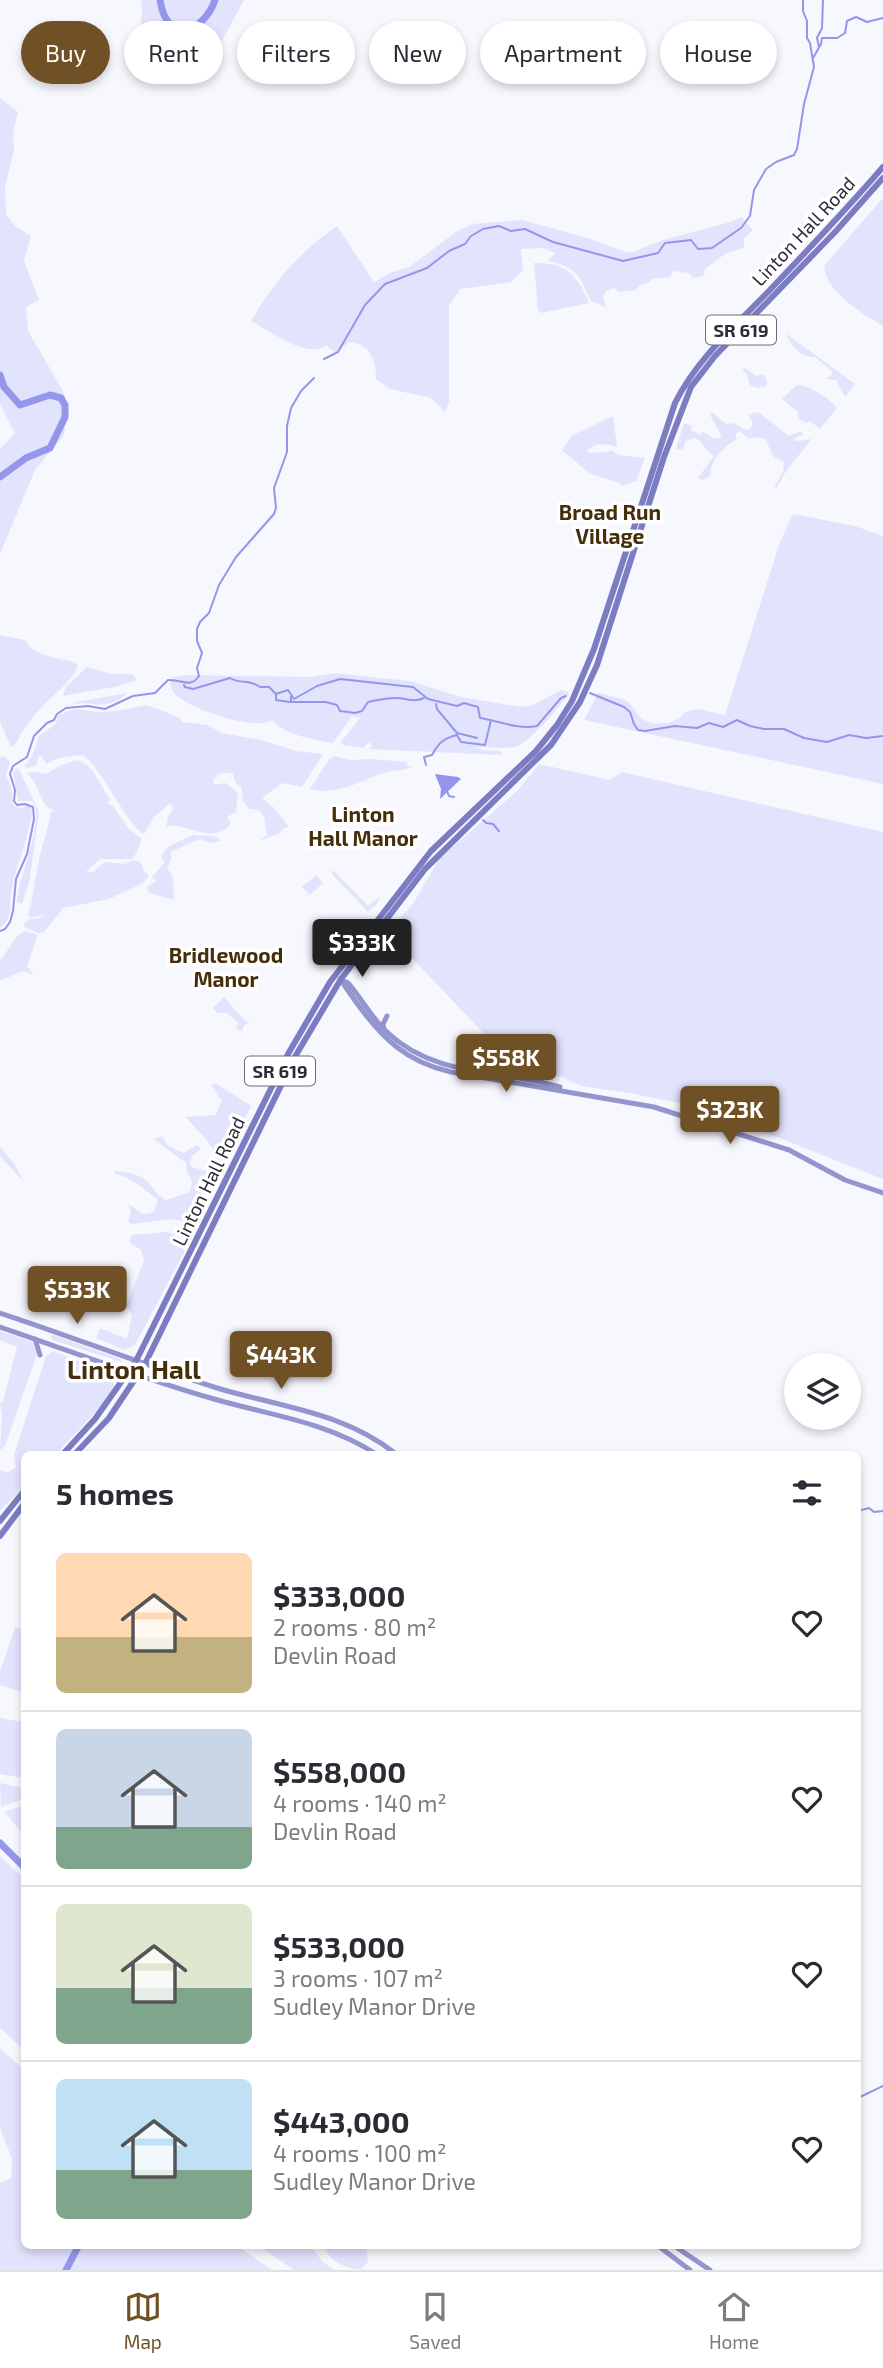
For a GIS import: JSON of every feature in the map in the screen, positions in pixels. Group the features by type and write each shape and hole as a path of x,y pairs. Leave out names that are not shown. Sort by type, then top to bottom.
{"main road":[{"name":"Linton Hall Road","path":"66,1451 95,1419 136,1361 288,1054 338,977 431,851 536,751 557,725 585,674 675,403 689,377 712,348 822,235 883,167"},
{"name":"Linton Hall Road","path":"78,1451 108,1418 139,1375 296,1055 338,977 425,869 537,760 564,726 585,691 597,665 667,447 691,387 715,356 836,231 883,178"},
{"path":"338,977 351,986 384,1030 401,1044 435,1063 550,1084 576,1092"},
{"path":"338,977 380,1034 401,1051 423,1063 451,1072 654,1107 789,1150 845,1180 883,1193"},
{"path":"373,1017 387,1016 383,1024 384,1030"},
{"path":"0,1313 219,1388 338,1420 372,1437 392,1451"},
{"path":"0,1327 214,1399 341,1434 371,1451"},
{"path":"35,1339 40,1355 53,1345"},
{"path":"0,1521 21,1495"},
{"path":"0,1536 21,1508"},
{"path":"662,2249 690,2270"},
{"path":"679,2249 710,2270"}],"shaded area":[{"path":"141,0 244,0 223,39 223,21 141,21"},
{"path":"0,98 18,112 13,133 14,151 5,187 6,214 14,225 31,236 24,261 39,300 26,307 28,331 63,391 68,406 64,435 35,470 0,554 0,449 15,433 0,404"},
{"path":"882,199 883,326 838,294 826,276 824,266"},
{"path":"742,217 753,230 744,238 744,248 726,253 705,269 704,276 693,278 689,273 672,271 671,277 651,279 636,290 619,292 614,288 606,291 603,296 606,307 591,301 580,279 571,269 547,261 556,253 542,248 521,249 523,270 511,282 460,289 449,306 449,402 445,412 431,398 390,389 376,379 371,354 356,343 349,342 336,353 326,345 319,349 300,347 251,321 288,269 311,246 337,226 374,282 392,272 409,267 456,232 472,224 522,220 633,252 663,240"},
{"path":"534,263 555,265 569,272 580,285 589,303 541,313 538,310"},
{"path":"785,333 855,384 845,397 836,380 825,379 831,376 832,371 815,357 805,356 797,350"},
{"path":"745,368 756,376 764,374 766,386 757,388 750,385 742,369"},
{"path":"797,385 818,393 837,408 820,429 810,421 806,423 799,419 798,412 782,399"},
{"path":"712,412 726,424 733,423 745,430 750,429 753,423 748,415 758,412 789,436 801,431 803,435 794,438 796,441 812,439 786,471 776,489 784,462 774,457 765,439 749,439 740,431 735,434 737,439 716,458 710,476 703,480 698,478 714,456 695,438 685,442 683,450 676,449 684,423 692,426 691,430 700,435 702,431 713,438 722,438 710,415"},
{"path":"613,416 617,447 601,444 587,450 590,453 613,451 618,455 645,458 636,481 623,486 590,473 562,451 571,436"},
{"path":"793,514 855,526 883,536 883,784 584,720 598,693 625,700 640,717 651,723 670,722 685,712 698,709 725,715 780,542"},
{"path":"0,635 25,640 40,653 78,665 71,678 37,712 11,747 0,722"},
{"path":"87,667 112,674 132,674 137,680 63,696 66,687"},
{"path":"334,673 410,681 461,697 521,707 533,705 561,690 568,694 545,723 518,746 474,747 502,752 501,755 369,749 372,745 368,742 364,748 343,745 341,742 360,718 352,716 333,743 317,740 291,733 272,720 251,723 205,711 173,692 170,681 174,677 185,675 311,677"},
{"path":"128,693 112,703 72,704 76,702"},
{"path":"147,705 178,717 183,722 207,725 222,733 262,740 296,751 323,754 302,787 282,783 262,798 289,827 259,841 267,835 264,817 259,810 249,809 243,801 241,786 236,784 233,774 230,773 219,775 213,782 215,785 226,783 238,793 236,812 227,817 231,823 223,830 207,833 182,827 167,827 167,819 174,808 170,803 154,817 144,834 131,822 99,773 83,755 60,758 47,764 41,756 35,766 24,767 32,756 39,736 56,724 58,716 64,712 75,709 107,712"},
{"path":"334,756 351,760 408,762 406,766 413,767 391,771 341,789 310,789 329,759"},
{"path":"0,757 5,757 10,762 6,775 11,786 13,805 20,809 28,805 32,813 12,887 9,915 0,928"},
{"path":"77,760 89,767 110,799 107,803 114,807 128,828 142,839 132,859 100,859 86,872 93,872 105,862 124,864 135,860 141,863 148,878 109,899 63,908 44,932 38,933 23,926 27,920 44,917 42,915 31,918 28,915 51,812 54,811 45,805 33,780 26,773 47,774 57,767"},
{"path":"539,764 610,780 622,772 883,832 883,1179 683,1104 581,1086 562,1077 518,1069 519,1056 516,1060 500,1053 501,1047 492,1042 388,933 414,902 439,859 519,789"},
{"path":"18,767 39,812 29,883 22,904 17,902 36,821 32,801 18,801 13,773"},
{"path":"193,835 214,836 221,840 213,843 199,839 171,852 167,868 173,877 174,900 149,893 147,887 157,880 152,879 153,876 165,862 161,856 169,846"},
{"path":"333,870 368,906 381,896 376,905 368,912 332,874"},
{"path":"316,875 323,883 310,895 302,887"},
{"path":"26,931 38,935 27,966 34,975 23,971 0,981 0,961 18,935"},
{"path":"224,997 245,1021 250,1022 245,1024 242,1031 236,1029 238,1023 227,1013 218,1013 213,1008"},
{"path":"215,1083 251,1106 198,1216 191,1222 169,1219 132,1224 128,1222 131,1211 128,1205 149,1214 154,1212 158,1200 133,1181 115,1174 115,1171 142,1178 166,1200 190,1192 192,1181 186,1163 154,1139 162,1136 168,1146 183,1153 197,1145 201,1149 192,1156 192,1167 205,1171 215,1164 210,1144 186,1117 215,1115 222,1101 211,1085"},
{"path":"0,1147 14,1163 24,1182 0,1156"},
{"path":"166,1232 180,1236 184,1252 135,1345 124,1350 96,1338 100,1328 127,1339 132,1315 126,1306 144,1260 141,1250 129,1242 132,1235"},
{"path":"0,1331 32,1342 37,1354 5,1446 0,1450 0,1402 3,1402 17,1347 0,1340"},
{"path":"51,1336 125,1363 52,1340"},
{"path":"53,1351 112,1375 114,1386 100,1407 59,1451 21,1451 21,1489 0,1511 0,1470 7,1473 16,1467 14,1455 46,1356"},
{"path":"15,1627 21,1629 21,1692 0,1685 0,1672"},
{"path":"0,1718 21,1722 21,1778 0,1774"},
{"path":"0,1783 21,1787 21,1800 1,1807"},
{"path":"21,1806 21,1832 5,1812"},
{"path":"0,1856 21,1876 21,2047 0,2028"},
{"path":"0,2048 21,2067 21,2249 242,2249 272,2270 0,2270 0,2183 11,2178 12,2159 0,2128"},
{"path":"263,2249 313,2249 322,2261 334,2270 294,2270"},
{"path":"365,2249 368,2262 361,2269 344,2266 326,2250"}],"water":[{"path":"435,774 461,779 440,799 441,789"}],"waterway":[{"path":"160,0 164,15 170,24 178,29 195,26 203,20 215,0"},
{"path":"324,359 338,352 365,305 385,284 427,268 483,229 499,226 511,231 525,229 553,242 623,261 658,253 665,243 691,240 698,249 712,248 741,228 750,216 754,190 766,169 794,155 797,149 804,104 814,67 807,38 803,0"},
{"path":"819,47 817,38 822,28 823,0"},
{"path":"813,58 822,38 837,38 845,33 847,21 856,17 867,22 883,18"},
{"path":"0,375 4,387 20,405 50,395 61,398 65,405 65,417 50,448 26,458 0,477"},
{"path":"0,931 10,922 16,879 27,854 34,819 33,807 17,805 14,801 15,790 10,774 13,766 27,757 34,736 66,708 88,706 105,709 133,696 155,693 168,680 189,683 196,680 202,653 197,641 197,629 209,613 219,585 236,557 274,514 274,488 287,452 287,426 291,408 301,391 314,378"},
{"path":"184,685 193,689 230,678 269,687 276,694 288,690 294,699 317,686 340,679 413,687 428,699 457,706 464,703 478,707 480,718 523,727 537,726 561,698 566,696"},
{"path":"590,693 624,707 630,712 638,730 675,726 697,728 709,723 723,727 737,720 750,726 784,729 804,738 827,742 849,735 866,738 883,736"},
{"path":"276,694 276,700 290,702"},
{"path":"291,697 291,702 326,702 337,705 340,711 355,713 362,711 371,701 424,698"},
{"path":"436,704 437,709 457,733 477,738"},
{"path":"457,735 461,742 485,745 491,720"},
{"path":"426,765 424,757 432,755 445,740 457,735"},
{"path":"447,791 449,796 454,797"},
{"path":"483,820 493,824 499,831"},
{"path":"861,1510 869,1508 874,1512 883,1511"},
{"path":"0,1843 21,1864"},
{"path":"861,2097 883,2086"},
{"path":"66,2270 77,2249"}],"district":[{"name":"Broad Run Village","path":"610,523"},
{"name":"Linton Hall Manor","path":"363,825"},
{"name":"Bridlewood Manor","path":"226,966"},
{"name":"Linton Hall","path":"134,1368"}]}
